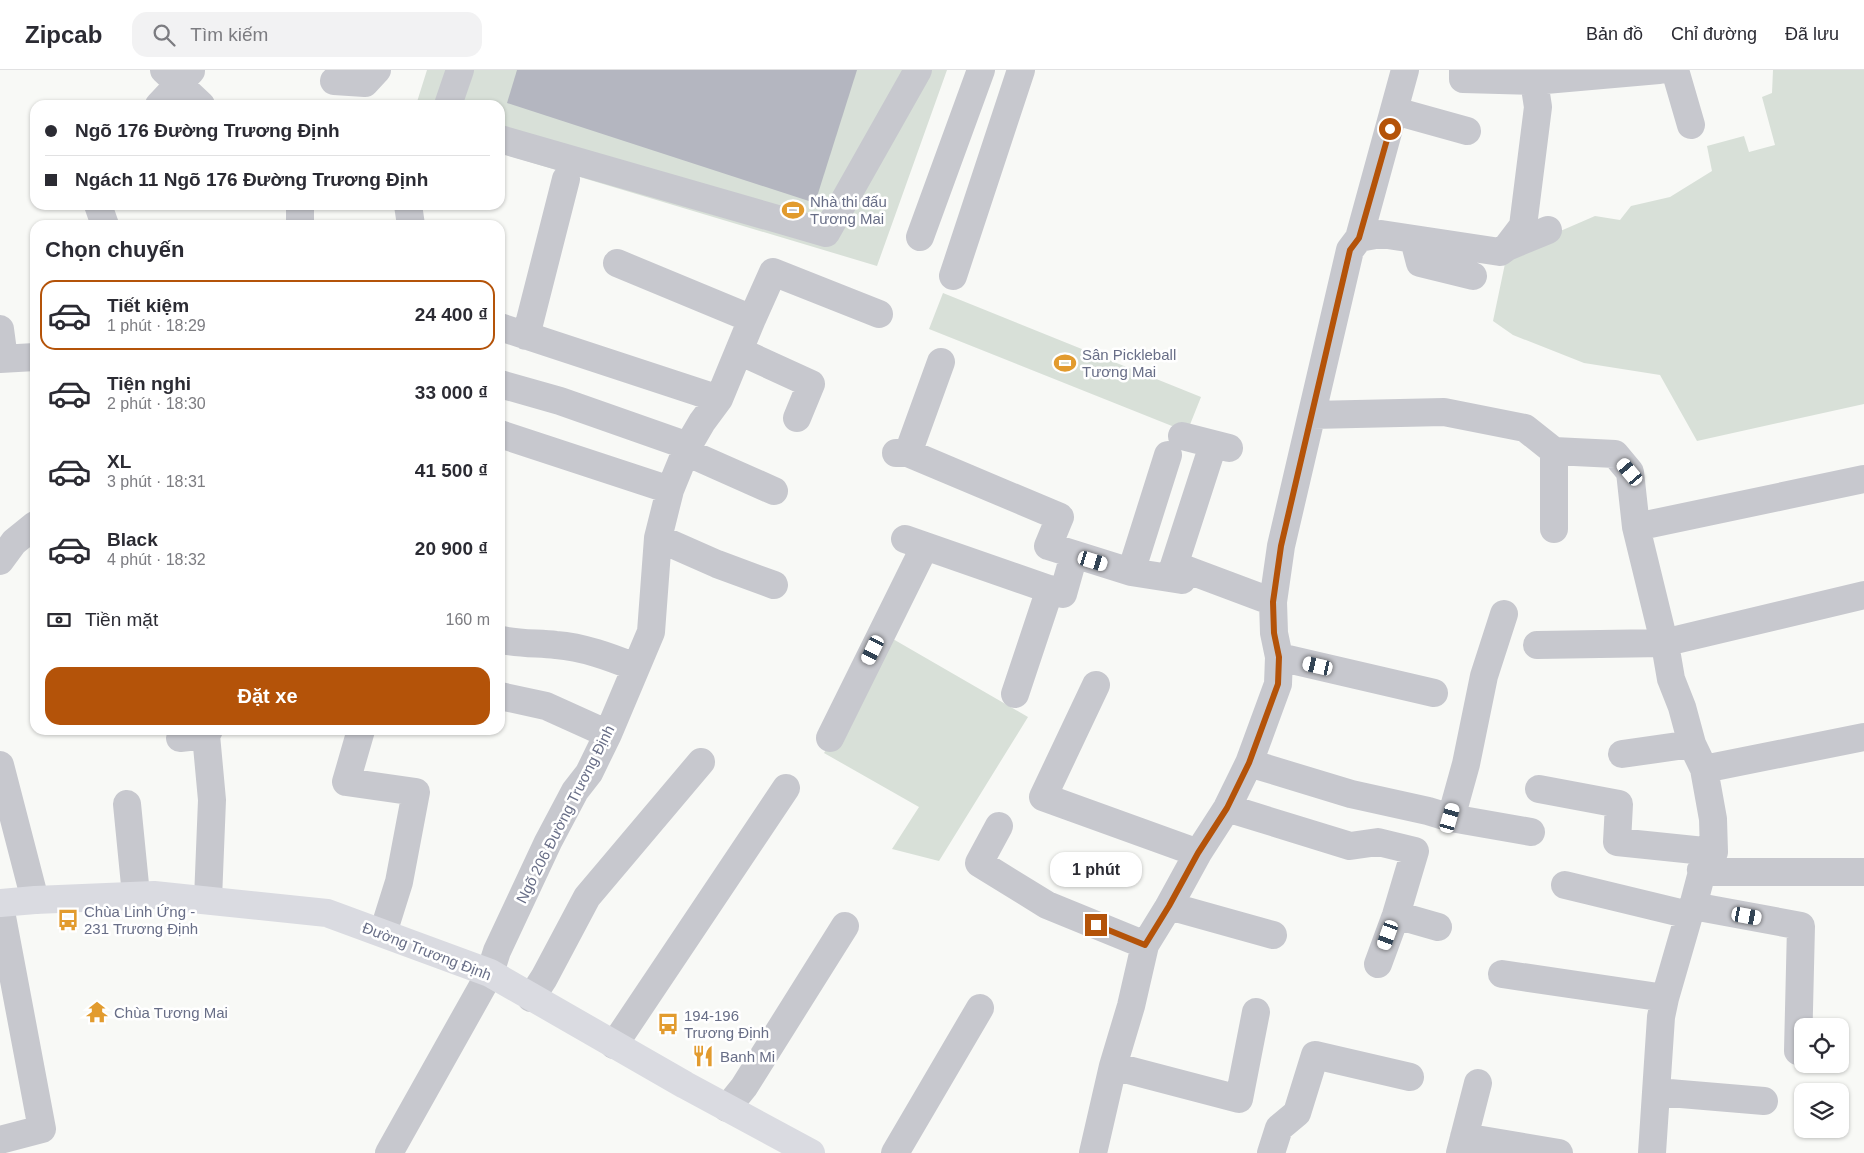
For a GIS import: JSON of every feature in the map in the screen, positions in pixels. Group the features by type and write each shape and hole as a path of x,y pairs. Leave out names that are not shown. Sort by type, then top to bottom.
{"main road":[{"name":"Đường Trương Định","path":"0,905 34,900 136,895 208,899 327,913 490,974 614,1045 811,1153"}],"street":[{"path":"333,85 365,83 378,70"},
{"path":"450,100 460,70"},
{"path":"505,140 826,233 918,70"},
{"path":"920,237 981,70"},
{"path":"953,276 1021,70"},
{"path":"1094,1153 1113,1066 1131,1006 1145,945 1198,853 1227,808 1249,763 1278,684 1279,657 1274,633 1273,602 1281,546 1350,250 1359,238 1405,70"},
{"path":"1462,70 1463,80 1534,81 1659,70"},
{"path":"1675,70 1691,124"},
{"path":"161,100 178,75 197,100"},
{"path":"1507,247 1523,226 1538,107 1534,81"},
{"path":"1395,111 1467,131"},
{"path":"526,336 566,178"},
{"path":"1359,238 1381,234 1500,252 1507,247 1548,230"},
{"path":"1414,240 1420,263 1473,276"},
{"path":"617,263 752,319"},
{"name":"Ngõ 206 Đường Trương Định","path":"389,1153 490,974 497,951 548,842 575,791 589,773 608,734 650,632 658,538 670,490 687,449 702,422 719,399 773,272 879,314"},
{"path":"0,329 2,359 30,357"},
{"path":"505,329 719,399"},
{"path":"739,351 812,384 797,418"},
{"path":"941,362 902,453 1060,517 1048,546 1131,572 1182,580 1185,569 1273,602"},
{"path":"505,385 560,401 687,449 774,491"},
{"path":"1312,415 1444,412 1525,428 1554,451 1615,454 1630,472 1636,527 1671,679 1682,707 1692,744 1704,769 1713,819 1708,862 1691,911 1661,1017 1652,1153"},
{"path":"505,436 670,490"},
{"path":"1131,572 1175,446 1221,446 1170,578"},
{"path":"1554,451 1554,529"},
{"path":"1636,527 1864,478"},
{"path":"0,561 14,542 30,529"},
{"path":"658,538 717,564 774,585"},
{"path":"830,738 915,542 1063,594 1074,555"},
{"path":"1015,694 1050,589"},
{"path":"1536,645 1663,642 1864,595"},
{"path":"1450,818 1466,764 1484,676 1504,614"},
{"path":"505,641 522,644 558,645 609,656 635,667"},
{"path":"1279,657 1434,693"},
{"path":"1096,685 1043,797 1198,853"},
{"path":"505,697 546,706 608,734"},
{"path":"198,735 212,800 208,899"},
{"path":"360,735 346,782 416,792 399,882 383,934"},
{"path":"1704,769 1864,736"},
{"path":"1622,754 1692,744"},
{"path":"531,998 544,978 587,897 701,762"},
{"path":"1249,763 1351,794 1428,811 1450,818 1531,832"},
{"path":"0,765 34,900"},
{"path":"614,1045 786,788"},
{"path":"1539,789 1619,804 1617,842 1708,862 1864,872"},
{"path":"127,804 136,895"},
{"path":"1227,808 1350,846 1378,842 1415,851 1396,915 1378,964"},
{"path":"998,826 979,863 1047,905 1145,945"},
{"path":"1565,885 1691,911 1801,926 1799,1018"},
{"path":"0,905 42,1129 0,1140"},
{"path":"1169,906 1273,936"},
{"path":"1396,915 1438,927"},
{"path":"727,1108 744,1086 844,926"},
{"path":"1502,974 1665,998"},
{"path":"894,1153 980,1008"},
{"path":"1113,1066 1239,1099 1256,1012"},
{"path":"1271,1153 1279,1128 1297,1113 1315,1055 1410,1077"},
{"path":"1478,1083 1462,1145 1559,1153"},
{"path":"1657,1092 1764,1101"}],"shaded area":[{"name":"Nhà thi đấu Tương Mai","path":"427,70 947,70 877,266 505,154 505,100 418,100"},
{"path":"1773,70 1864,70 1864,404 1697,441 1660,375 1584,363 1513,335 1493,321 1507,254 1595,216 1620,220 1631,206 1670,197 1712,171 1707,146 1744,136 1749,152 1775,145 1762,97 1772,93"},
{"name":"Sân Pickleball Tương Mai","path":"943,293 1201,397 1187,432 929,329"},
{"path":"893,639 1028,717 939,861 892,849 919,807 824,753"}],"building":[{"path":"517,70 857,70 815,203 507,103"}],"place":[{"name":"Nhà thi đấu Tương Mai","path":"793,210"},
{"name":"Sân Pickleball Tương Mai","path":"1065,363"},
{"name":"Chùa Linh Ứng - 231 Trương Định","path":"68,920"},
{"name":"Chùa Tương Mai","path":"97,1012"},
{"name":"194-196 Trương Định","path":"668,1024"},
{"name":"Banh Mi","path":"703,1056"}],"route":[{"path":"1096,925 1145,945 1198,853 1227,808 1249,763 1278,684 1279,657 1274,633 1273,602 1281,546 1350,250 1359,238 1390,129"}]}
